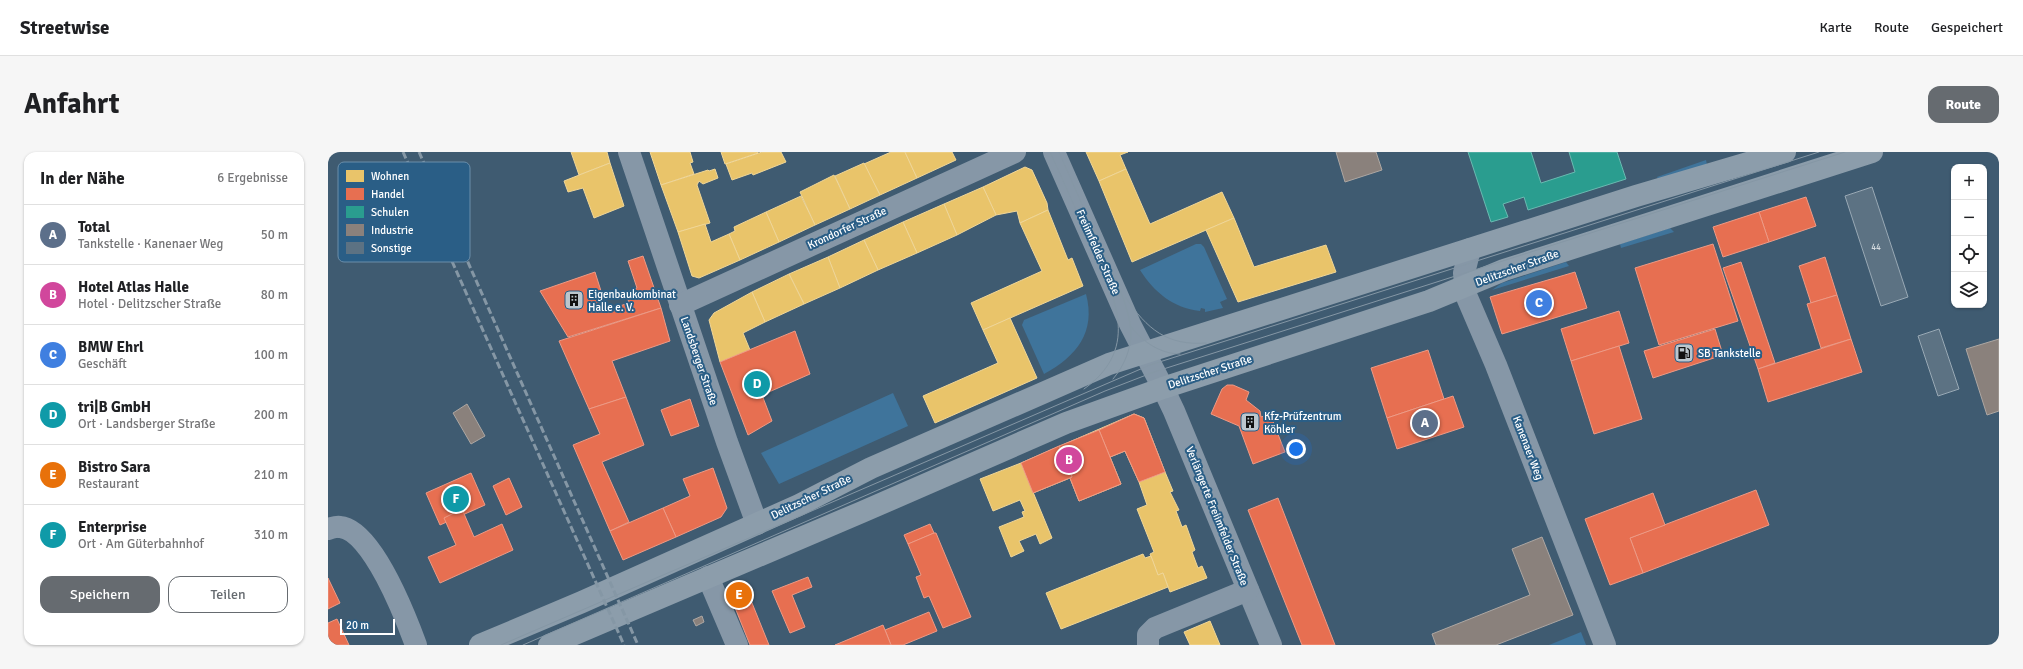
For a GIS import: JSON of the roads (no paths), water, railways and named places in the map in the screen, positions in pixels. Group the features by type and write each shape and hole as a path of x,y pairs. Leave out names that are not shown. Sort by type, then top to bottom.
{"main road":[{"name":"Delitzscher Straße","path":"480,645 799,505 871,468 1051,388 1143,352 1636,196 1785,152"},
{"name":"Delitzscher Straße","path":"549,645 1066,424 1162,388 1416,305 1465,287 1504,270 1872,152"}],"street":[{"name":"Landsberger Straße","path":"629,152 756,524"},
{"name":"Krondorfer Straße","path":"680,305 1015,152"},
{"name":"Freiimfelder Straße","path":"1054,152 1143,352"},
{"name":"Kanenaer Weg","path":"1470,249 1464,273 1465,287 1605,645"},
{"name":"Delitzscher Straße","path":"1143,352 1162,388"},
{"name":"Verlängerte Freiimfelder Straße","path":"1162,388 1177,418 1271,645"},
{"path":"328,529 341,526 360,537 381,564 416,645"},
{"path":"708,577 737,645"},
{"path":"1148,645 1148,635 1156,628 1248,590"}],"tram line":[{"path":"1050,152 1107,281 1114,300 1118,319 1118,338 1113,356 1102,373 1084,389"},
{"path":"1059,152 1116,281 1130,322 1130,345 1124,363 1113,379"},
{"path":"501,645 1150,365 1819,152"},
{"path":"523,645 1105,391 1154,372 1845,152"},
{"path":"1126,298 1142,319 1159,333 1180,342 1206,343"},
{"path":"1130,325 1134,331 1152,346 1165,352 1180,354"}],"railway":[{"path":"403,152 407,162"},
{"path":"419,152 423,162"},
{"path":"452,262 624,645"},
{"path":"468,262 638,645"}],"place":[{"name":"Eigenbaukombinat Halle e. V.","path":"574,300"},
{"name":"BMW Ehrl","path":"1539,303"},
{"name":"SB Tankstelle","path":"1684,353"},
{"name":"tri|B GmbH","path":"757,384"},
{"name":"Kfz-Prüfzentrum Köhler","path":"1250,422"},
{"name":"Total","path":"1425,423"},
{"name":"Hotel Atlas Halle","path":"1069,460"},
{"name":"Enterprise","path":"456,499"},
{"name":"Bistro Sara","path":"739,595"}]}
